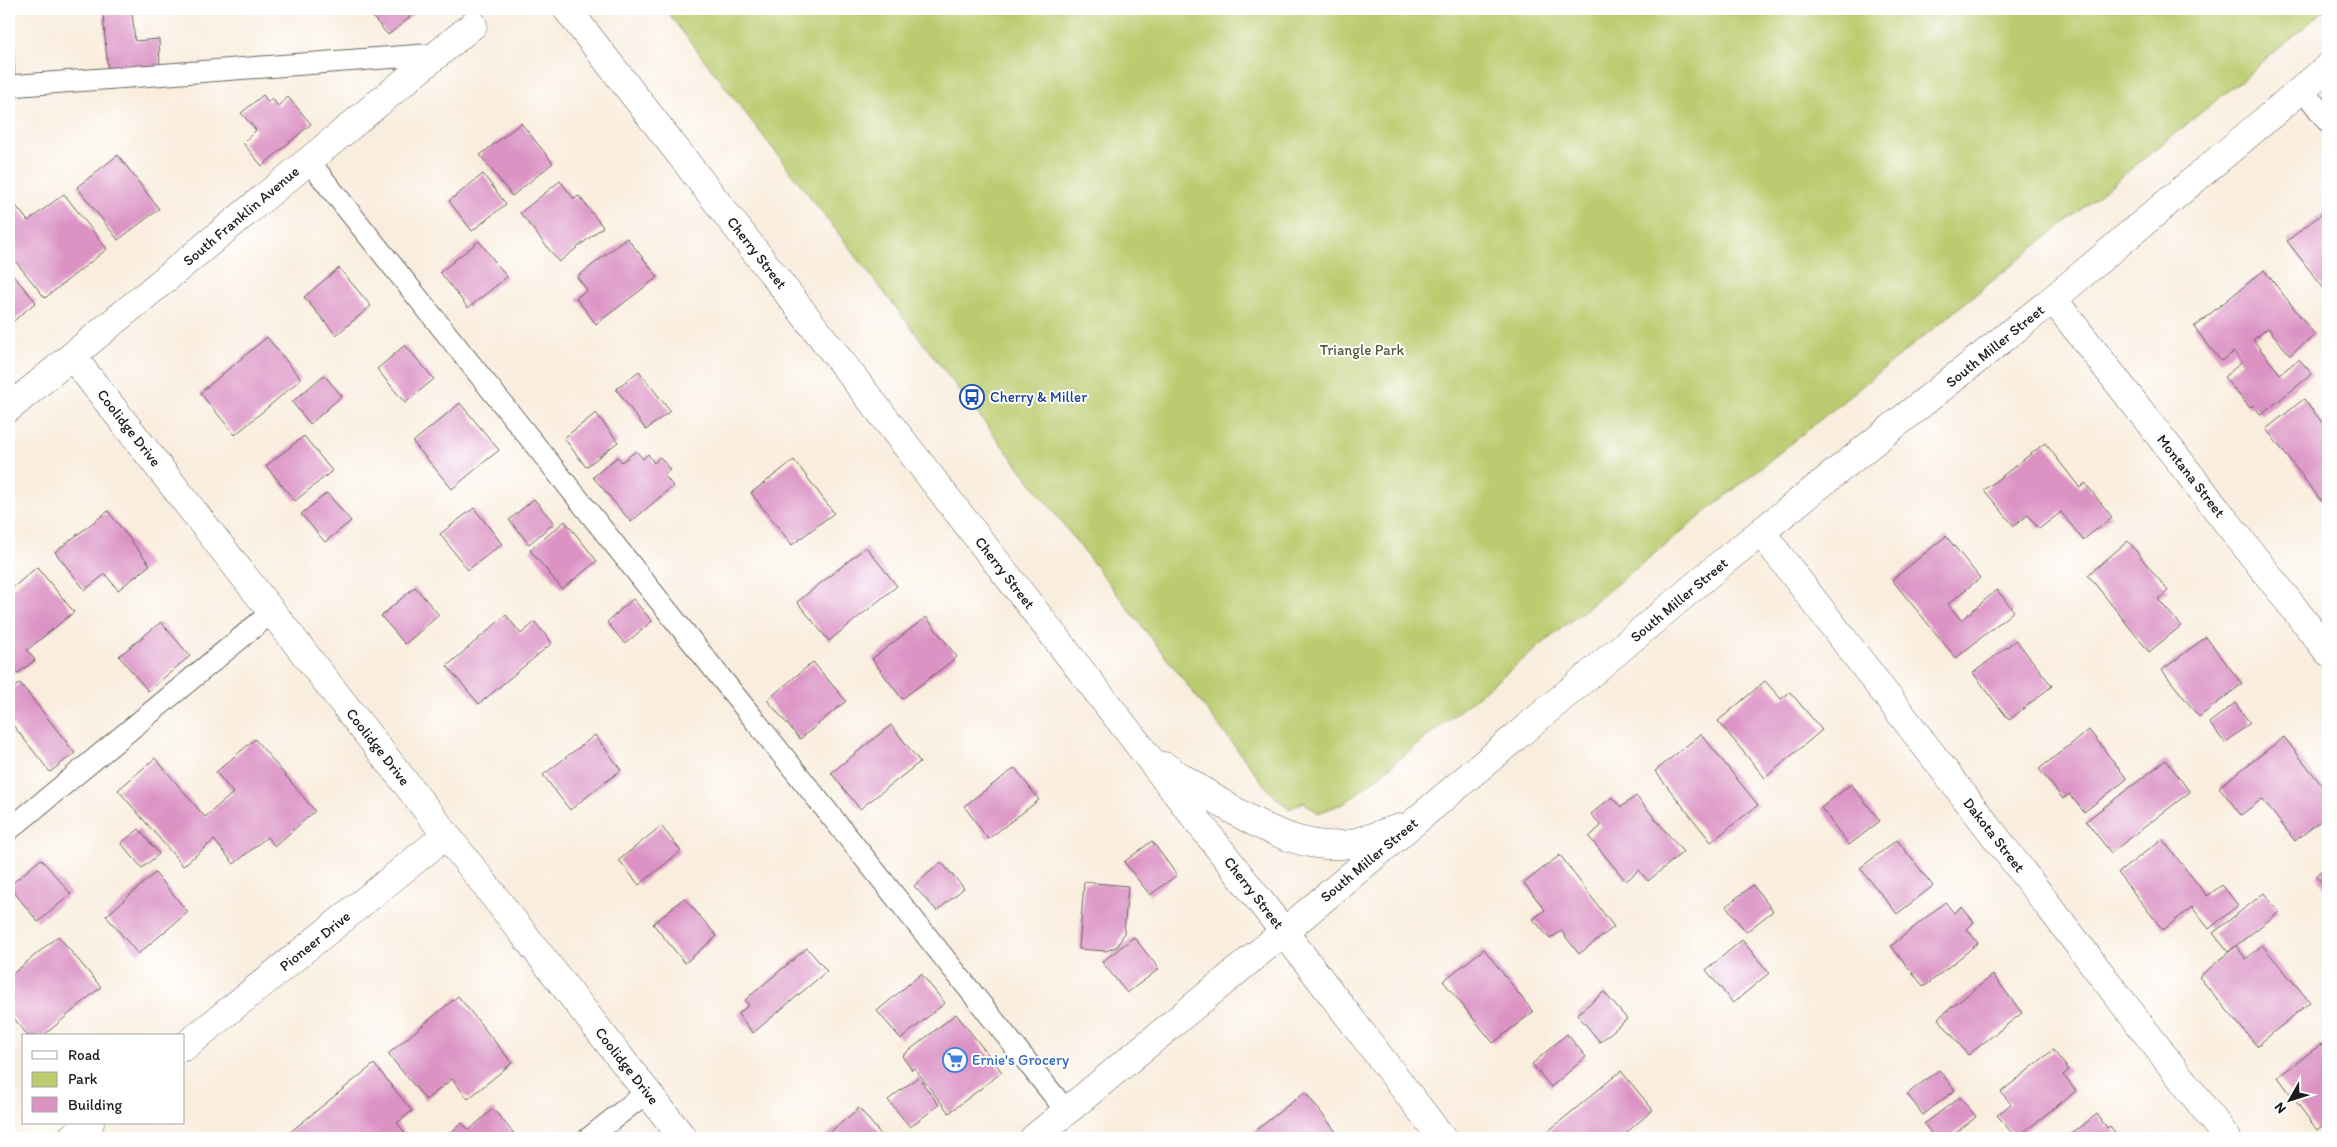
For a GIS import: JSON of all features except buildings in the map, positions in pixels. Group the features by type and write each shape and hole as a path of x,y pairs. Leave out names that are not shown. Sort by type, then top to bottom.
{"main road":[{"name":"Cherry Street","path":"567,9 1148,756 1442,1138"},
{"name":"South Franklin Avenue","path":"9,408 473,24"},
{"name":"South Miller Street","path":"1034,1138 1284,932 1761,532 2053,299 2328,67"},
{"name":"Montana Street","path":"2053,299 2328,652"},
{"name":"Coolidge Drive","path":"72,356 683,1138"},
{"name":"Dakota Street","path":"1761,532 2227,1138"},
{"path":"1148,756 1272,832 1312,845 1349,844 1412,824"},
{"name":"Pioneer Drive","path":"185,1046 446,835"},
{"path":"71,1138 89,1124"}],"lane":[{"path":"9,86 437,54"},
{"path":"2302,88 2328,122"},
{"path":"308,160 1067,1112"},
{"path":"9,830 272,612"},
{"path":"589,1138 647,1092"}],"green space":[{"name":"Triangle Park","path":"665,9 2326,9 2239,82 1345,803 1318,813 1304,802 1289,809 1270,792"}],"place":[{"name":"Cherry & Miller","path":"972,397"},
{"name":"Ernie's Grocery","path":"955,1060"}]}
